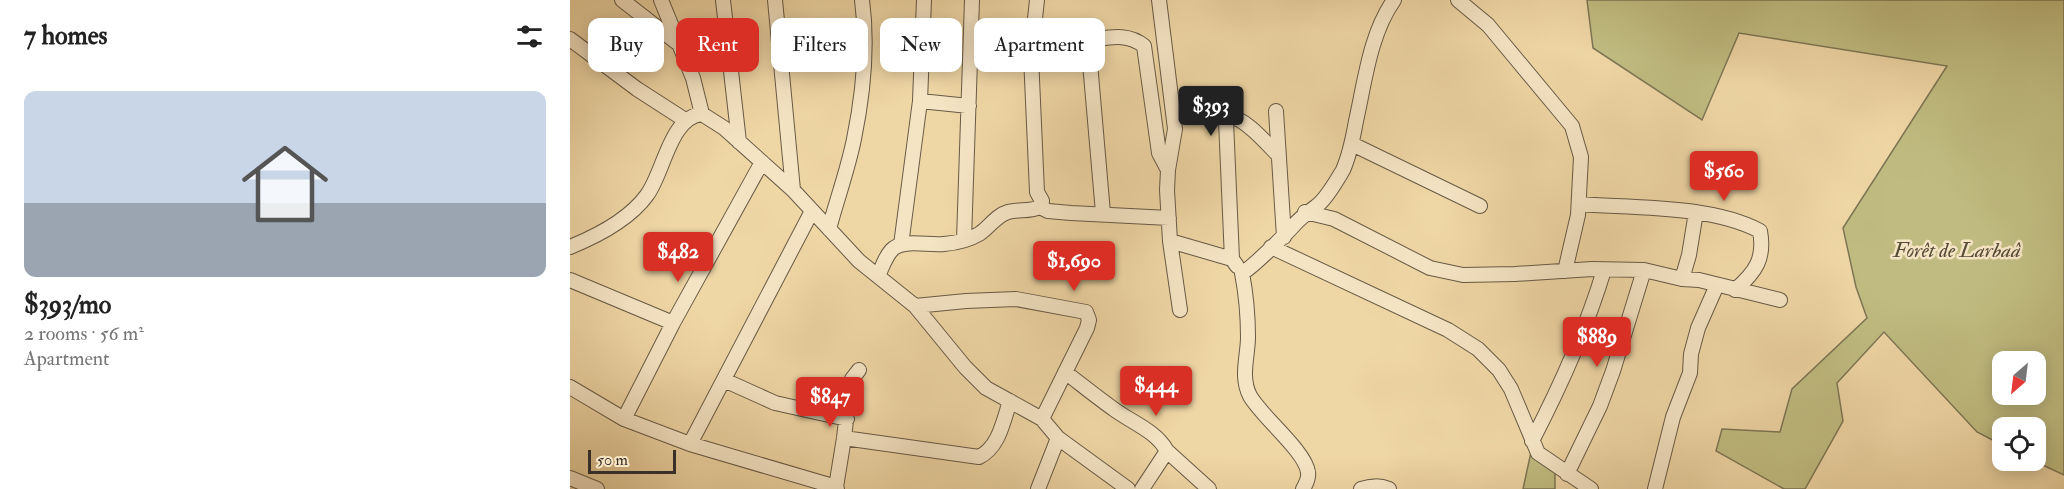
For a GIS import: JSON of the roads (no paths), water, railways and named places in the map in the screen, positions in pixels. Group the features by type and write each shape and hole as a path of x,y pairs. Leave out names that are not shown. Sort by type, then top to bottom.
{"street":[{"path":"622,0 676,41"},
{"path":"661,0 676,38"},
{"path":"723,0 739,142"},
{"path":"775,0 793,190"},
{"path":"829,229 854,140 863,75 862,0"},
{"path":"901,245 920,102 924,0"},
{"path":"964,240 972,0"},
{"path":"1035,18 1037,0"},
{"path":"1159,0 1175,129 1168,170 1169,218 1180,310"},
{"path":"1242,273 1284,237 1305,212 1320,203 1342,170 1352,144 1374,45 1388,9 1394,0"},
{"path":"1458,0 1488,25 1572,126 1581,157 1579,204 1565,271"},
{"path":"1105,38 1121,36 1131,38 1144,46 1159,153 1168,170"},
{"path":"570,39 637,89 685,120"},
{"path":"690,72 702,114"},
{"path":"878,276 894,248 901,245 942,245 964,240 980,234 997,217 1008,212 1034,210 1040,207 1042,201 1037,192 1033,72"},
{"path":"1091,72 1103,213"},
{"path":"920,102 969,106"},
{"path":"1276,111 1284,237"},
{"path":"570,248 631,212 648,195 675,136 685,120 694,114 702,114 762,162 793,190 859,261 915,306 965,367 986,388 1042,419 1058,438 1128,489"},
{"path":"1279,156 1246,124 1234,116 1229,117 1226,122 1232,259 1242,273 1246,295 1248,338 1245,380 1250,395 1267,419 1300,455 1308,471 1307,482 1303,489"},
{"path":"1352,144 1479,206"},
{"path":"624,419 762,162"},
{"path":"1579,204 1696,212 1748,225 1761,231 1762,252 1759,260 1749,278 1735,290"},
{"path":"1040,207 1048,211 1071,213 1169,218"},
{"path":"690,444 812,211"},
{"path":"1305,212 1334,219 1430,268 1463,275 1644,270 1780,300"},
{"path":"1682,279 1689,255 1696,212"},
{"path":"1170,241 1232,259"},
{"path":"1271,247 1449,330 1478,349 1499,370 1510,389 1538,453 1591,489"},
{"path":"1532,441 1554,398 1590,316 1604,270"},
{"path":"1567,474 1600,406 1644,270"},
{"path":"570,280 674,323"},
{"path":"1655,489 1673,417 1690,373 1691,354 1698,328 1717,285"},
{"path":"915,306 966,300 1016,299 1086,312 1089,320 1087,328 1042,419"},
{"path":"570,387 624,419 690,444 836,488 850,385 860,370"},
{"path":"1065,372 1114,410 1152,434 1167,451 1209,489"},
{"path":"724,380 775,403 847,419"},
{"path":"844,438 979,457 989,452 996,441 1010,401"},
{"path":"1038,489 1058,438"},
{"path":"1142,489 1167,451"},
{"path":"570,478 597,489"},
{"path":"1361,489 1373,486 1389,489"}],"park label":[{"name":"Forêt de Larbaâ","path":"1957,250"}]}
